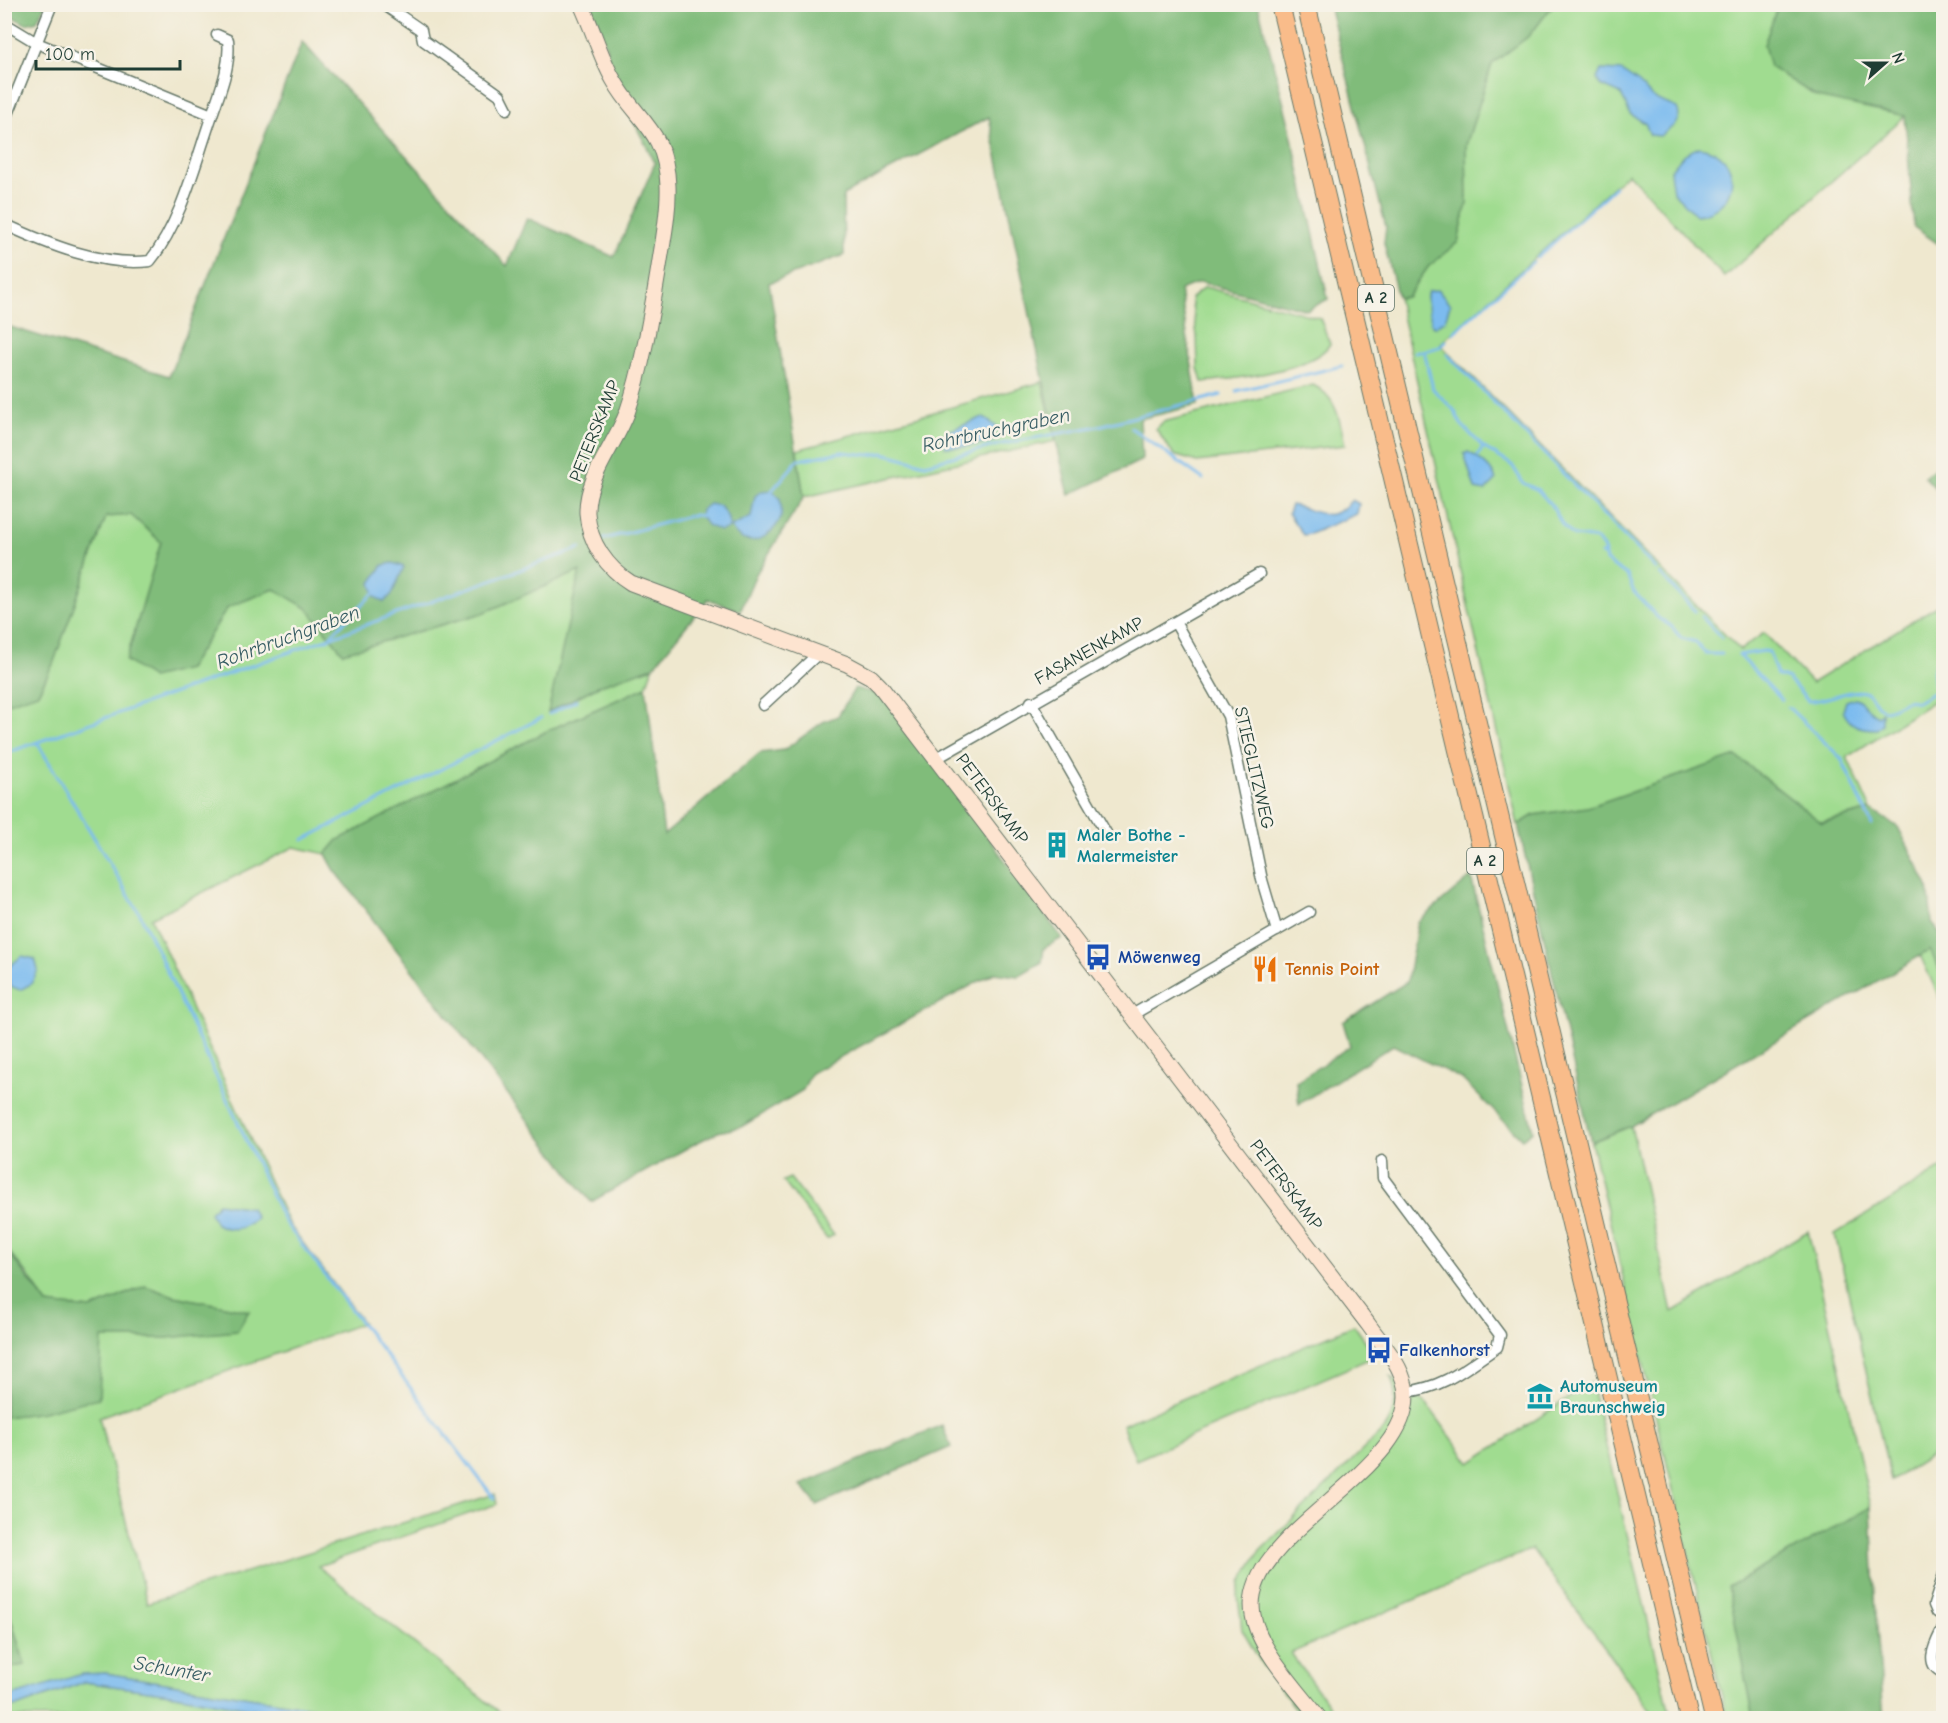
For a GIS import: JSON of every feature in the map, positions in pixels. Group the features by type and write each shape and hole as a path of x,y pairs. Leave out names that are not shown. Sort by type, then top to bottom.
{"highway":[{"name":"A 2","path":"1280,4 1689,1719"},
{"name":"A 2","path":"1306,4 1714,1719"}],"street":[{"path":"4,124 52,4"},
{"path":"383,4 421,30 423,40 500,95 507,109"},
{"name":"PETERSKAMP","path":"581,4 613,80 648,124 658,142 668,185 663,236 640,364 626,417 590,492 587,511 595,541 608,565 631,583 819,653 871,677 937,758 1390,1353 1401,1372 1406,1392 1404,1415 1392,1437 1275,1555 1259,1576 1252,1593 1252,1615 1260,1635 1319,1719"},
{"path":"4,23 37,43 212,115"},
{"path":"4,224 79,252 129,264 150,261 161,247 189,182 228,67 228,40 217,35"},
{"name":"FASANENKAMP","path":"937,758 1031,702 1259,574"},
{"name":"STIEGLITZWEG","path":"1175,622 1228,716 1262,880 1277,931"},
{"path":"764,705 819,653"},
{"path":"1031,702 1106,833"},
{"path":"1132,1015 1309,912"},
{"path":"1382,1161 1383,1178 1500,1335 1497,1347 1440,1385 1426,1390 1406,1392"},
{"path":"1944,1574 1934,1605 1937,1612 1944,1617"},
{"path":"1944,1626 1935,1645 1932,1664 1934,1669 1944,1673"}],"green space":[{"path":"587,4 1258,5 1289,124 1328,299 1307,310 1200,282 1180,290 1198,405 1140,419 1142,460 1069,495 989,117 843,195 844,255 769,283 804,497 756,574 740,611 708,599 653,667 600,685 548,712 580,571 483,613 343,653 307,608 274,589 228,607 188,669 152,678 126,661 161,542 131,515 106,517 53,664 38,693 5,704 4,325 169,376 302,42 507,266 527,218 614,257 655,163 609,73 608,54 599,26"},
{"path":"4,5 45,5 37,21 26,24 5,13"},
{"path":"1329,5 1553,5 1530,35 1492,64 1466,145 1467,203 1458,242 1428,267 1407,297 1398,298 1384,243 1386,227"},
{"path":"1553,5 1778,5 1764,45 1905,116 1724,277 1628,173 1440,344 1740,650 1764,633 1812,683 1943,602 1943,695 1847,757 1871,810 1821,822 1736,756 1588,807 1534,815 1518,825 1398,298 1407,297 1428,267 1458,242 1467,203 1466,145 1492,64 1530,35"},
{"path":"1778,5 1943,5 1943,247 1914,227 1905,116 1817,97 1770,67 1764,45"},
{"path":"1205,287 1320,318 1330,344 1321,353 1290,367 1252,376 1202,382 1198,368 1197,336 1191,298"},
{"path":"1042,382 1056,441 804,497 797,450"},
{"path":"1313,385 1332,402 1339,418 1345,445 1197,462 1174,455 1156,429 1163,422"},
{"path":"1943,463 1943,496 1924,476"},
{"path":"131,515 161,542 126,661 188,669 228,607 275,589 307,608 343,653 483,613 580,571 549,712 600,685 653,667 646,687 549,730 338,840 326,854 294,847 151,918 288,1223 363,1323 99,1417 147,1603 495,1494 497,1504 318,1566 507,1718 376,1718 105,1673 5,1698 5,1668 25,1665 5,1598 4,1417 43,1412 101,1338 167,1338 249,1311 174,1296 145,1286 91,1309 47,1304 28,1275 5,1247 5,704 39,692 53,664 106,517"},
{"path":"646,687 664,835 760,753 784,750 823,722 838,716 855,688 883,695 1062,938 1044,948 1042,962 1018,976 994,973 811,1073 803,1090 741,1127 718,1132 694,1144 591,1202 334,869 326,854 338,840 549,730"},
{"path":"1736,756 1822,823 1871,810 1898,827 1928,886 1932,923 1943,937 1943,978 1930,950 1631,1126 1591,1142 1518,825 1534,815 1588,807"},
{"path":"1471,877 1533,1131 1522,1139 1462,1079 1393,1045 1299,1104 1296,1082 1350,1046 1343,1022 1407,982 1418,922"},
{"path":"1931,949 1943,978 1943,1006 1920,955"},
{"path":"1631,1126 1672,1312 1808,1231 1871,1507 1729,1587 1754,1718 1727,1718 1591,1142"},
{"path":"1943,1167 1943,1448 1891,1481 1835,1234"},
{"path":"790,1178 834,1235 827,1239 783,1181"},
{"path":"5,1247 47,1304 91,1309 145,1286 174,1296 249,1311 237,1331 167,1338 102,1338 99,1398 43,1412 5,1417"},
{"path":"1354,1325 1376,1356 1136,1460 1122,1425"},
{"path":"1391,1377 1427,1404 1470,1463 1591,1383 1671,1718 1656,1718 1532,1549 1291,1653 1338,1718 1303,1718 1263,1666 1242,1630 1238,1596 1241,1582 1260,1551 1385,1428 1395,1403 1395,1391"},
{"path":"942,1425 951,1447 817,1505 801,1485"},
{"path":"1871,1507 1884,1718 1754,1718 1728,1587"},
{"path":"4,1598 25,1665 4,1668"},
{"path":"84,1682 170,1694 304,1718 5,1718 5,1708 19,1706"}],"water":[{"path":"1601,70 1621,71 1639,83 1653,98 1677,108 1679,117 1675,124 1660,136 1650,135 1645,123 1630,114 1621,94 1600,85 1597,79"},
{"path":"1699,147 1714,152 1725,160 1732,182 1729,194 1722,204 1711,211 1696,215 1673,192 1670,171 1683,155"},
{"path":"1438,290 1450,305 1445,320 1435,327 1431,323 1427,295 1428,291"},
{"path":"983,417 997,427 993,441 963,447 945,447 946,432"},
{"path":"1468,452 1485,463 1494,475 1496,480 1485,491 1475,489 1464,454"},
{"path":"772,490 780,498 781,517 777,525 758,540 750,541 737,535 731,527 751,517 755,496 762,491"},
{"path":"1352,500 1359,504 1357,514 1310,534 1303,535 1288,513 1291,505 1330,514 1344,508"},
{"path":"709,504 720,506 727,516 730,528 720,531 707,525 700,515 701,510"},
{"path":"393,563 404,567 392,594 384,602 375,597 371,583 383,565"},
{"path":"1855,698 1878,716 1882,712 1882,724 1877,729 1857,726 1849,721 1843,711 1846,701"},
{"path":"22,956 35,959 38,970 31,984 20,990 10,986 5,970"},
{"path":"218,1203 251,1208 256,1218 242,1227 232,1229 222,1227 216,1224 210,1212"},
{"path":"105,1673 376,1718 304,1718 170,1694 84,1682 19,1706 5,1708 5,1698 82,1674"}],"waterway":[{"path":"1537,258 1615,187"},
{"path":"1453,333 1533,262"},
{"path":"1424,351 1439,347 1446,341"},
{"name":"Rohrbruchgraben","path":"1415,352 1424,351 1433,389 1454,410 1461,424 1483,447 1512,465 1523,483 1538,490 1552,506 1563,526 1574,536 1597,541 1603,548 1605,553 1601,554 1605,556 1606,561 1627,575 1634,592 1681,638 1696,642 1706,654 1722,654"},
{"path":"1447,354 1656,569"},
{"name":"Rohrbruchgraben","path":"1236,391 1342,366"},
{"name":"Rohrbruchgraben","path":"770,493 798,460 842,452 869,455 883,453 925,464 1002,444 1099,426 1221,395"},
{"path":"1131,428 1203,479"},
{"path":"1478,456 1483,447"},
{"name":"Rohrbruchgraben","path":"604,539 694,515 703,516"},
{"name":"Rohrbruchgraben","path":"4,754 581,548"},
{"path":"1660,574 1695,611"},
{"path":"326,640 374,593"},
{"path":"1701,616 1722,638"},
{"name":"Rohrbruchgraben","path":"1739,655 1769,652 1777,675 1788,679 1808,701 1862,691 1870,695 1883,710 1908,701 1917,702 1938,690 1934,680 1934,670 1936,662 1944,657"},
{"path":"1742,655 1742,658 1782,700"},
{"path":"549,714 577,700"},
{"path":"1788,707 1841,758 1872,825"},
{"path":"303,840 541,718"},
{"path":"38,744 141,916 284,1221 494,1498"}],"place":[{"name":"Maler Bothe - Malermeister","path":"1057,845"},
{"name":"Möwenweg","path":"1098,957"},
{"name":"Tennis Point","path":"1265,969"},
{"name":"Falkenhorst","path":"1379,1350"},
{"name":"Automuseum Braunschweig","path":"1540,1396"}],"water label":[{"name":"Schunter","path":"172,1669"}]}
